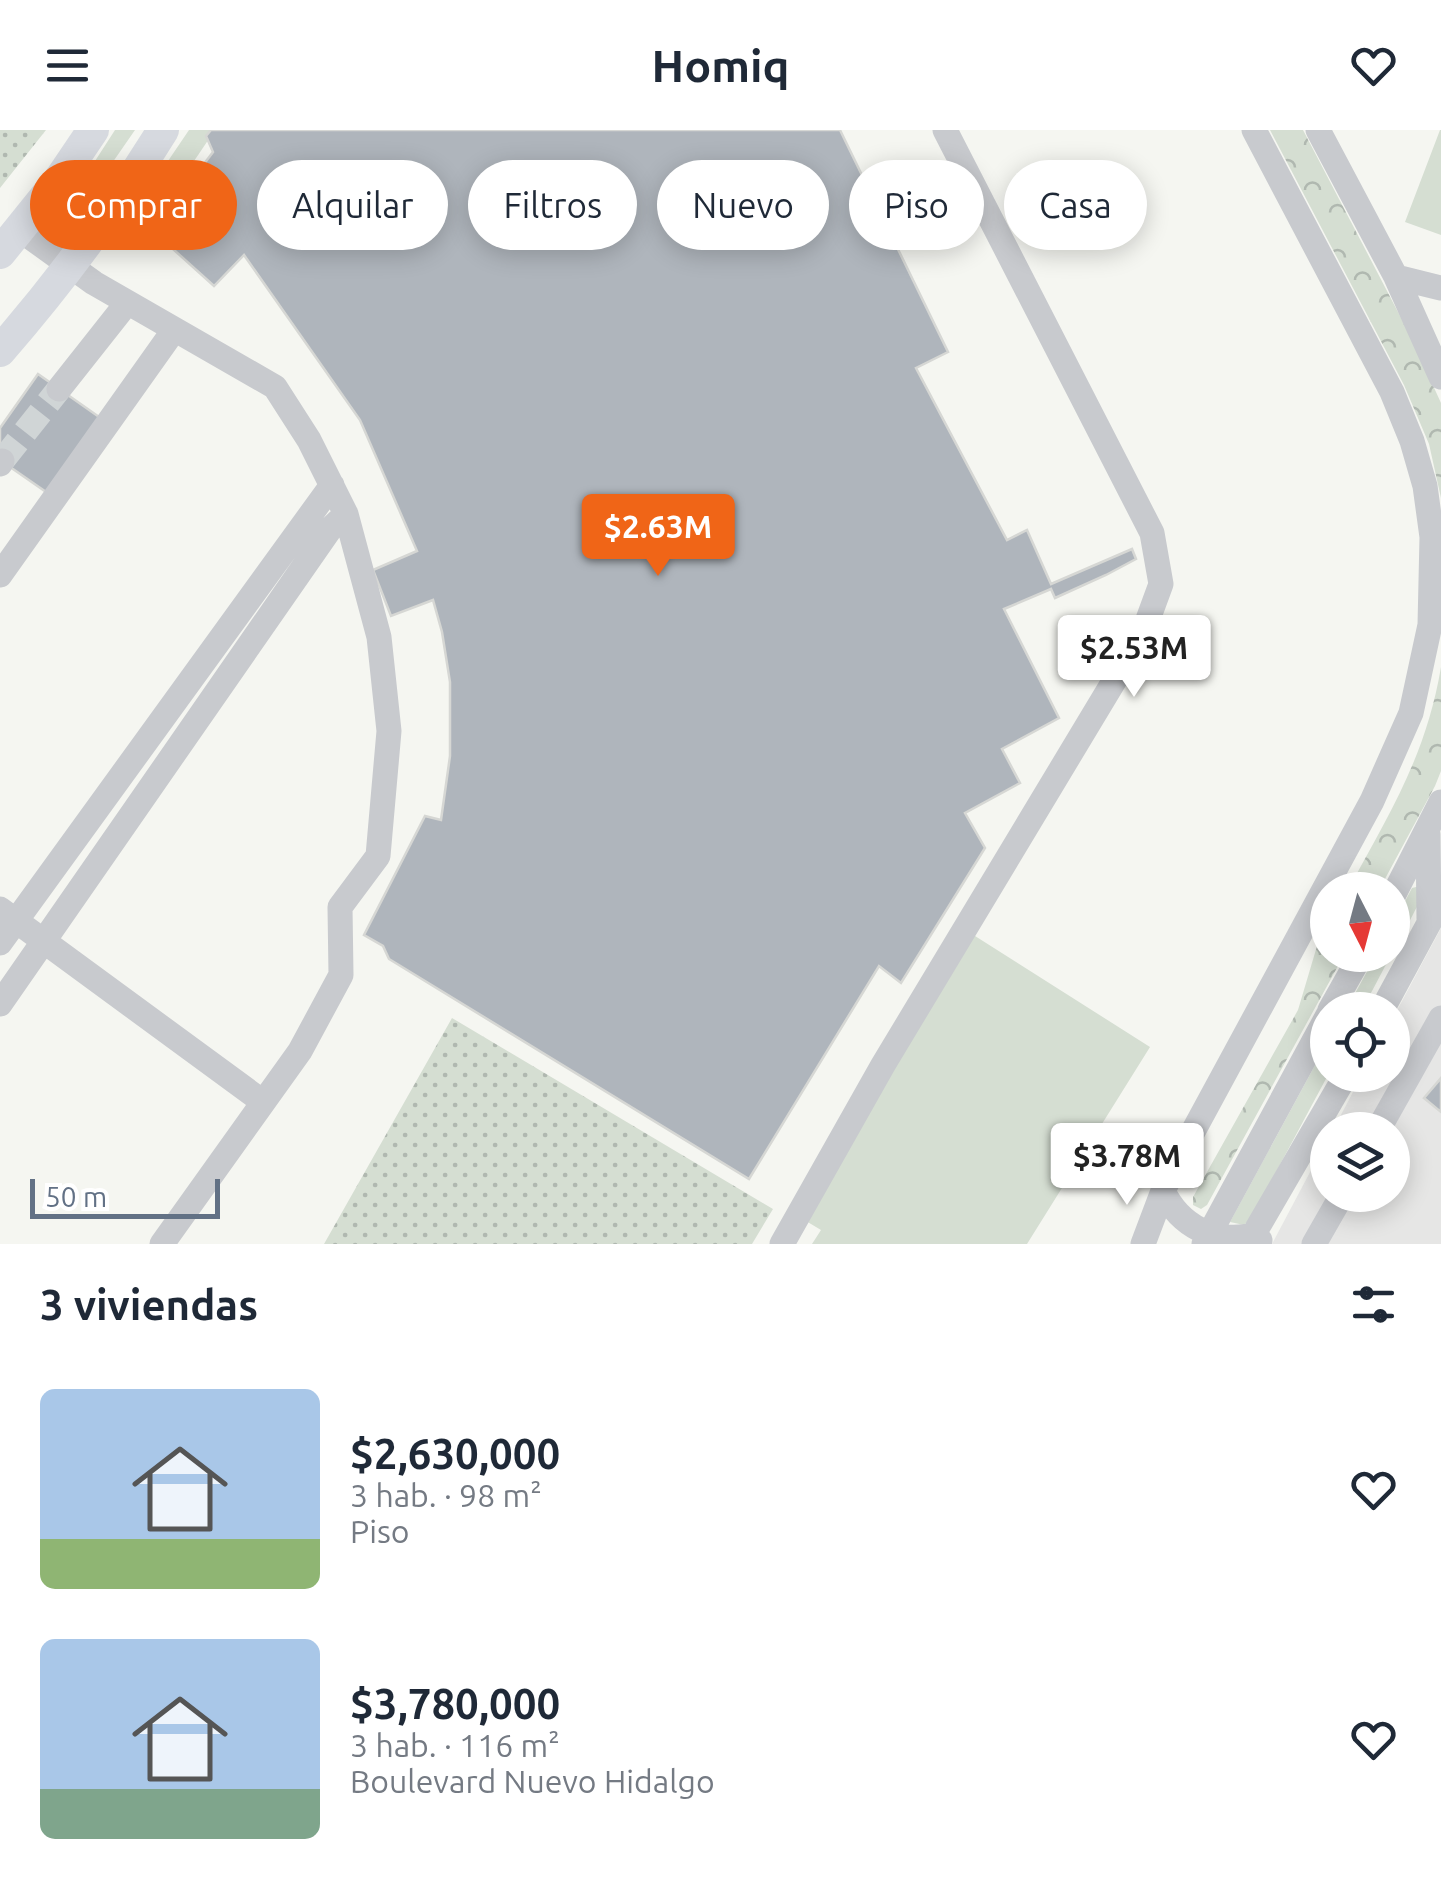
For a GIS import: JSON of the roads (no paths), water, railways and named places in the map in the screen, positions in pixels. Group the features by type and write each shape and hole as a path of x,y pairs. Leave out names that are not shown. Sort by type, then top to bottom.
{"main road":[{"path":"10,241 94,130"},
{"path":"0,351 70,266 163,130"}],"street":[{"path":"782,1244 883,1065 1142,633 1161,584 1152,533 945,130"},
{"path":"1143,1244 1163,1190 1372,801 1411,713 1436,614 1426,486 1412,441 1392,392 1254,130"},
{"path":"1318,130 1396,277 1441,376"},
{"path":"10,241 70,266 275,387 309,440 346,514 379,637 390,731 378,856 340,907 341,975 300,1051 162,1244"},
{"path":"1396,277 1441,288"},
{"path":"59,390 128,303"},
{"path":"0,575 174,330"},
{"path":"0,944 8,915 332,485"},
{"path":"0,1004 330,529 346,514"},
{"path":"1406,872 1441,802"},
{"path":"1392,992 1435,912 1428,832"},
{"path":"8,915 264,1102"},
{"path":"1388,1112 1441,1018"},
{"path":"1206,1239 1310,1047"},
{"path":"1163,1190 1173,1212 1206,1239 1256,1241 1337,1092"},
{"path":"1314,1244 1332,1212"}],"tunnel":[{"path":"2,461 59,389"}]}
